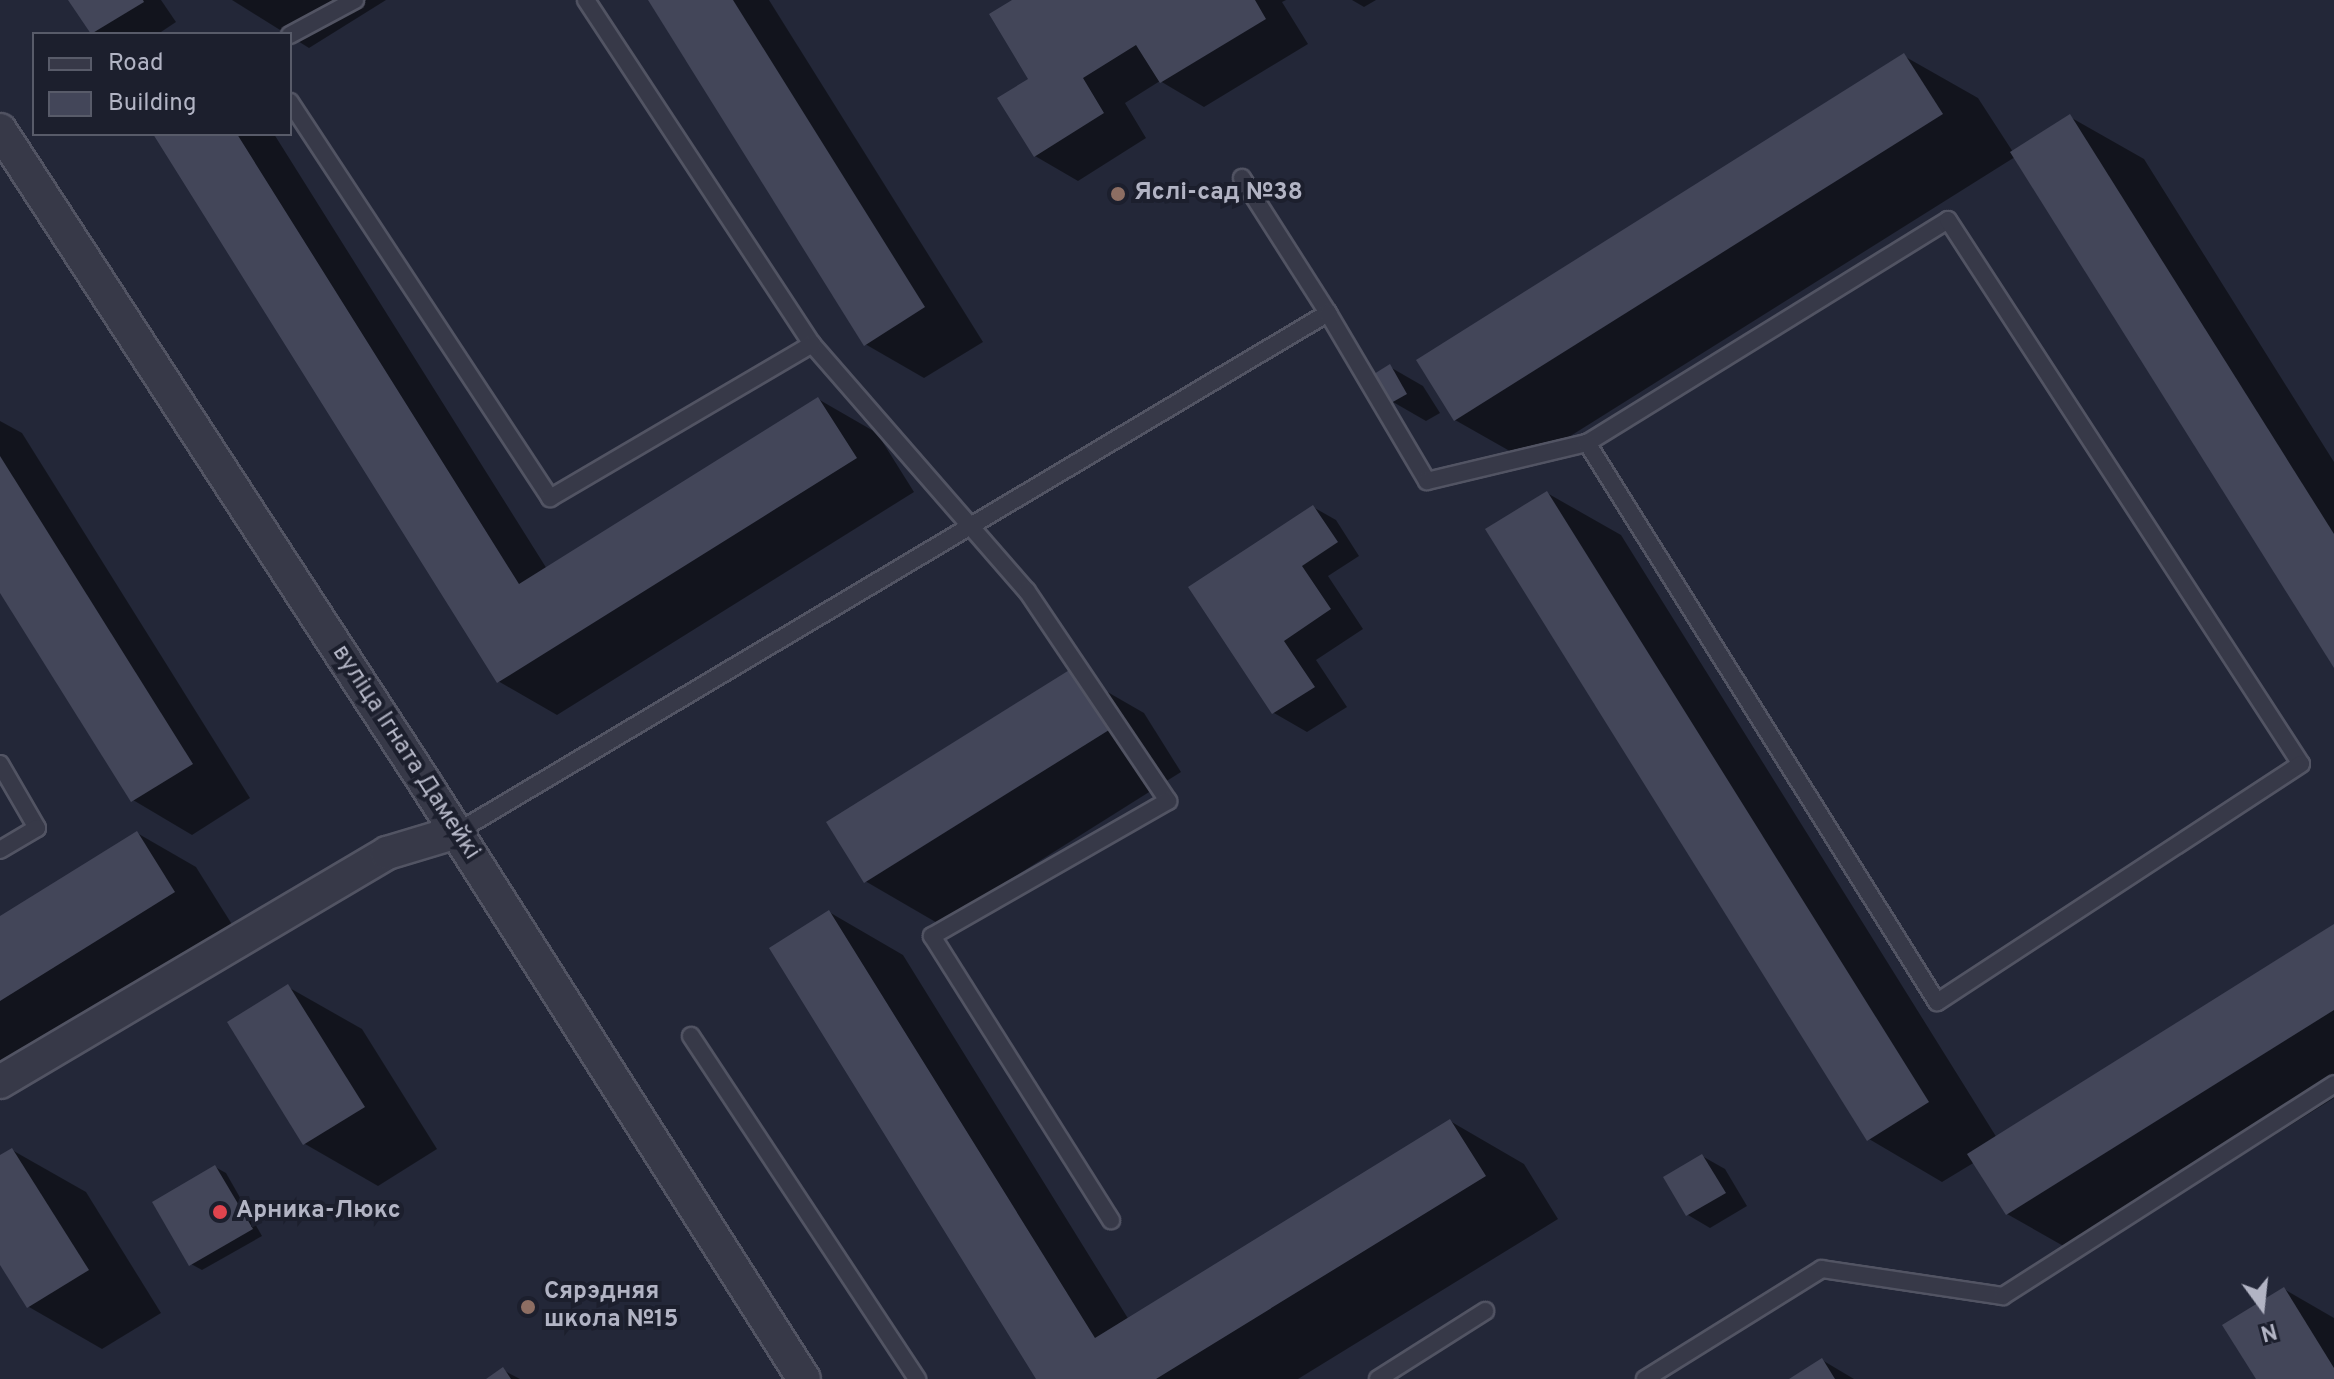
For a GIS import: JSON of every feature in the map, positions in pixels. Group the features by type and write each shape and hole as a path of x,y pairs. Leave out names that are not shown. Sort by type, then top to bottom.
{"street":[{"name":"вуліца Ігната Дамейкі","path":"0,130 457,832 804,1379"},
{"path":"0,1082 387,853 457,832"}],"lane":[{"path":"292,34 355,0"},
{"path":"586,0 812,344 973,524 1027,591 1168,801 932,936 1111,1220"},
{"path":"292,105 550,498 812,344"},
{"path":"1242,178 1328,313 1427,481 1587,443 1948,220 2301,764 1937,1002 1587,443"},
{"path":"457,832 1328,313"},
{"path":"0,764 37,828 0,850"},
{"path":"691,1036 917,1379"},
{"path":"1645,1379 1822,1269 2003,1296 2334,1084"},
{"path":"1378,1379 1485,1311"}],"building":[{"path":"68,0 143,0 94,32 90,32"},
{"path":"648,0 733,0 925,307 864,346"},
{"path":"1012,0 1255,0 1266,19 1160,83 1136,45 1083,78 1104,113 1034,157 997,98 1028,79 989,14"},
{"path":"1904,53 1943,114 1454,421 1416,360"},
{"path":"2070,114 2334,534 2334,668 2010,152"},
{"path":"154,136 238,136 519,584 818,397 857,458 497,683"},
{"path":"1390,364 1407,394 1391,403 1374,374"},
{"path":"0,456 193,764 131,802 0,593"},
{"path":"1547,491 1929,1102 1867,1141 1485,529"},
{"path":"1313,505 1338,542 1302,566 1331,609 1284,641 1315,687 1272,714 1188,587"},
{"path":"1071,669 1109,730 864,883 826,822"},
{"path":"137,831 175,892 0,1001 0,916"},
{"path":"829,910 1095,1338 1450,1119 1486,1176 1156,1379 1036,1379 769,948"},
{"path":"2334,924 2334,1010 2006,1215 1967,1154"},
{"path":"288,984 365,1107 303,1145 227,1022"},
{"path":"12,1148 89,1270 27,1308 0,1265 0,1155"},
{"path":"1702,1154 1726,1193 1686,1216 1663,1177"},
{"path":"215,1165 253,1229 189,1266 152,1202"},
{"path":"2284,1287 2334,1368 2334,1379 2256,1379 2222,1325"},
{"path":"1822,1358 1835,1379 1789,1379"},
{"path":"503,1367 511,1379 486,1379"}],"place":[{"name":"Яслі-сад №38","path":"1118,194"},
{"name":"Арника-Люкс","path":"220,1212"},
{"name":"Сярэдняя школа №15","path":"528,1307"}]}
